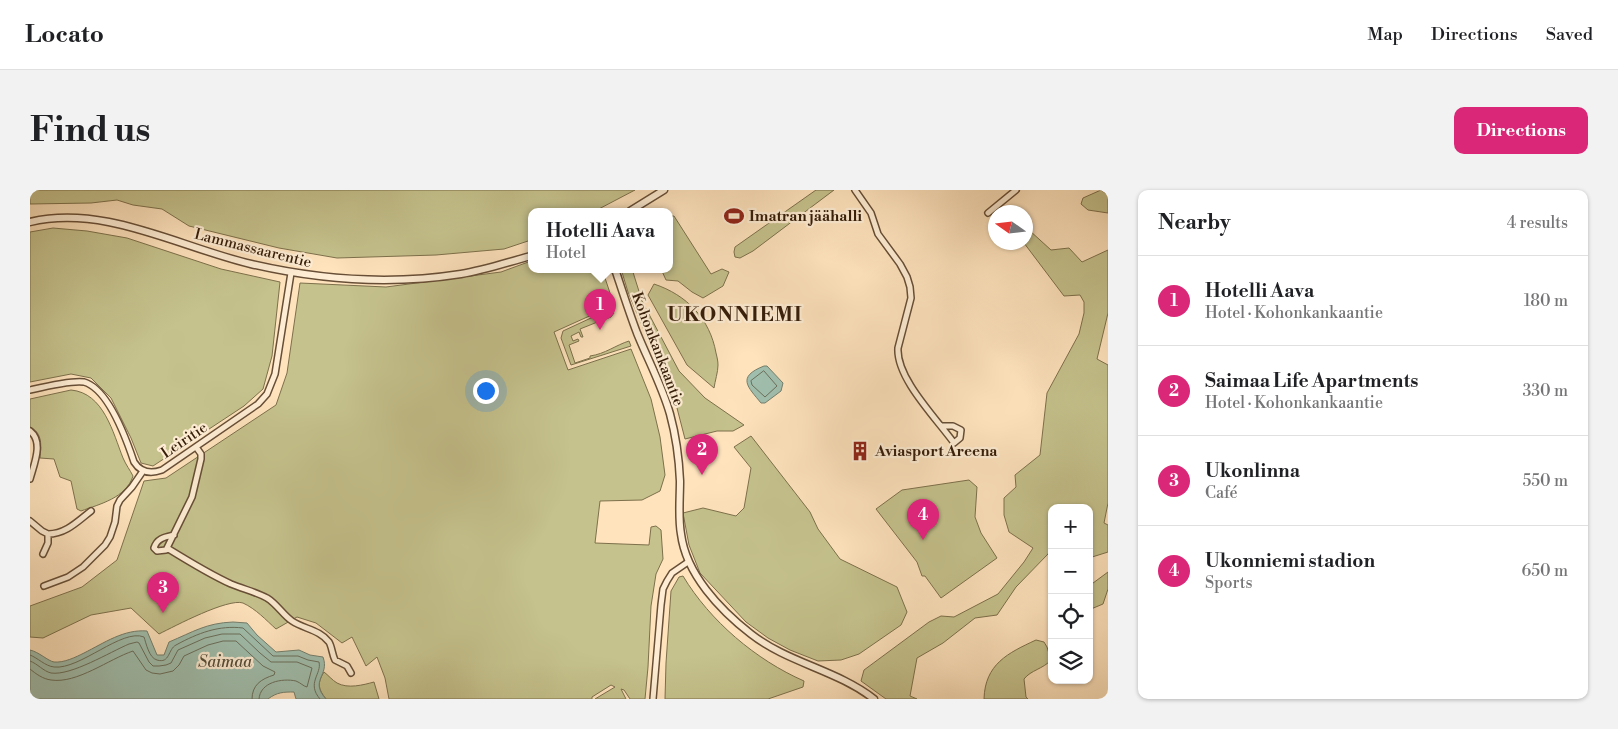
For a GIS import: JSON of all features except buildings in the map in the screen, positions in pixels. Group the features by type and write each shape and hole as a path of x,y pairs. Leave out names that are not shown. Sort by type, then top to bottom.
{"street":[{"path":"635,208 664,190"},
{"path":"855,190 871,212 878,234 908,277 910,298 899,340 897,356 906,378 942,426"},
{"path":"997,205 1016,190"},
{"name":"Lammassaarentie","path":"30,222 71,217 105,221 219,255 291,273 360,280 397,280 462,274 528,257"},
{"name":"Leiritie","path":"143,471 152,473 162,470 258,404 267,394 275,374 291,273"},
{"name":"Kohonkankaantie","path":"616,273 630,314 661,388 676,439 679,464 681,533 688,562 712,596 751,634 782,654 844,680 874,699"},
{"path":"30,390 73,382 90,385 108,404 120,422 134,462 143,471 116,506 115,522 105,545 83,567 68,578 44,586"},
{"path":"30,431 37,438 30,479"},
{"path":"167,549 192,497 197,480 201,454 196,447"},
{"path":"30,521 48,534 57,534 91,511"},
{"path":"43,554 48,543 48,534"},
{"path":"174,535 161,538 154,548 157,551 167,549 231,584 265,597 293,622 325,638 331,646 334,660 346,666 351,672"},
{"path":"653,699 663,589 672,573 688,562"}],"shaded area":[{"path":"30,190 635,190 601,208 528,208 528,241 504,249 436,255 337,258 279,248 189,226 162,209 133,205 117,200 91,203 30,204"},
{"path":"816,190 834,190 753,251 740,258 735,257 735,247"},
{"path":"1101,190 1108,195 1108,213 1088,210 1081,204 1083,198"},
{"path":"674,216 711,274 722,269 729,272 723,286 703,298 678,281 666,280 663,273 673,273"},
{"path":"53,228 87,231 127,238 221,269 280,282 272,356 263,389 244,406 153,466 141,463 111,398 91,378 71,374 30,382 30,232"},
{"path":"1033,234 1051,250 1069,248 1082,262 1108,250 1108,313 1097,359 1108,365 1108,503 1104,523 1108,525 1108,552 1093,557 1093,504 1048,504 1048,554 1016,587 997,615 975,618 943,643 917,658 910,696 917,699 886,699 861,681 864,670 929,622 941,616 954,617 998,594 1033,548 1009,532 1004,515 1004,498 1016,487 1015,475 1040,455 1047,393 1079,334 1084,313 1084,302 1080,295 1064,296 1029,250 1033,250"},
{"path":"528,262 528,273 603,273 611,296 605,309 554,332 568,370 631,349 651,399 660,437 665,475 660,491 642,500 600,501 595,543 649,545 651,527 656,526 661,530 663,559 656,574 651,606 645,699 630,699 624,690 621,689 626,699 595,699 615,687 611,685 592,697 592,699 389,699 385,678 377,657 366,666 352,637 342,643 316,623 297,617 276,629 257,611 243,603 214,609 159,634 131,608 91,615 43,638 30,637 30,606 82,587 117,560 144,481 166,478 276,405 287,373 300,283 386,287 501,272"},
{"path":"622,273 633,273 642,301 679,371 705,398 744,425 733,431 717,431 685,439 677,408 628,292"},
{"path":"654,284 687,302 708,329 718,362 714,388 687,365 648,295"},
{"path":"606,311 614,313 611,317 606,319 605,317 580,329 583,337 581,337 579,332 571,336 573,341 578,339 579,341 569,345 575,363 629,341 631,346 571,365 561,338 563,331"},
{"path":"71,390 92,398 99,406 111,426 123,458 133,476 130,484 118,495 104,503 81,511 77,509 71,481 60,477 54,459 40,458 41,444 39,436 30,427 30,399"},
{"path":"751,436 810,512 818,529 840,559 897,587 907,612 901,625 859,654 841,660 818,661 790,650 768,638 746,622 700,573 689,545 683,513 703,508 736,516 744,508 751,468 734,447"},
{"path":"969,480 977,487 975,517 981,533 997,558 941,598 925,576 922,576 917,562 876,509 902,490"},
{"path":"1108,572 1108,589 1103,604 1093,608 1093,594 1093,583"},
{"path":"683,576 694,593 736,638 769,662 804,681 803,687 768,699 665,699 671,591 679,577"},
{"path":"1036,640 1044,642 1048,650 1048,663 1030,673 1024,679 1026,697 1028,699 984,699 985,687 994,668 1000,661"},
{"path":"324,672 337,683 346,686 374,682 379,699 326,699 319,686"}],"water":[{"path":"767,366 783,383 781,391 765,403 761,403 749,387 747,378 755,370"},
{"name":"Saimaa","path":"233,622 247,623 276,652 299,650 310,655 323,657 324,669 319,687 326,699 296,699 294,692 281,693 268,699 30,699 30,650 54,662 62,662 122,634 147,631 157,655 164,655 169,642 207,626"}],"place":[{"name":"Imatran jäähalli","path":"734,216"},
{"name":"Hotelli Aava","path":"600,330"},
{"name":"Aviasport Areena","path":"860,451"},
{"name":"Saimaa Life Apartments","path":"702,475"},
{"name":"Ukonniemi stadion","path":"923,540"},
{"name":"Ukonlinna","path":"163,613"}],"district":[{"name":"UKONNIEMI","path":"735,314"}]}
